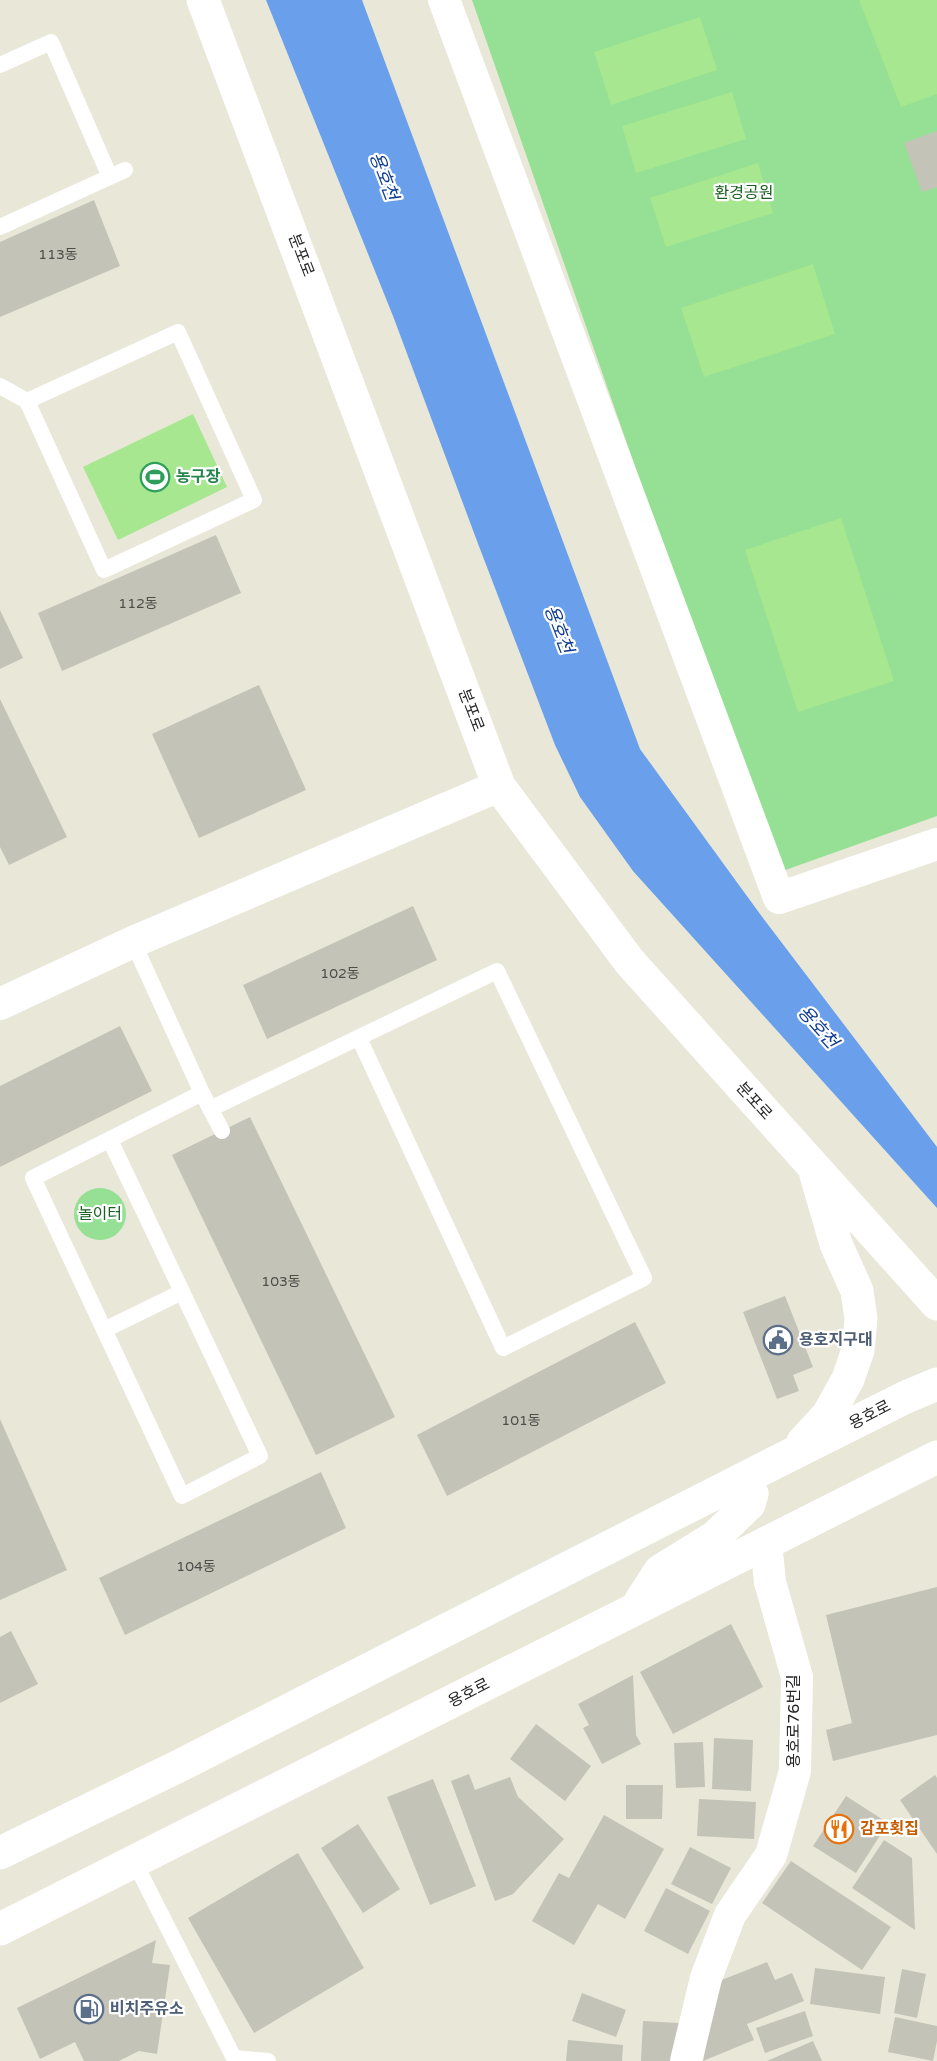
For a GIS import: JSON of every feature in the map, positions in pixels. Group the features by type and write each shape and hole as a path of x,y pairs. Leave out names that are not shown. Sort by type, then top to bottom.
{"main road":[{"name":"분포로","path":"203,0 499,786 629,961 937,1304"},
{"path":"792,1454 828,1415 848,1379 858,1350 861,1319 857,1291 836,1244 814,1168"},
{"name":"용호로","path":"0,1853 177,1767 792,1454 937,1384"},
{"name":"용호로","path":"0,1929 937,1457"},
{"path":"636,1609 660,1571 715,1537 749,1504 752,1494 740,1481"}],"street":[{"path":"444,0 779,898 937,844"},
{"path":"0,1004 133,942 499,786"},
{"name":"용호로76번길","path":"686,2061 706,1978 730,1915 771,1855 795,1771 796,1677 770,1582 766,1543"}],"lane":[{"path":"0,65 51,42 117,173 0,227"},
{"path":"0,386 27,401 104,570 254,500 178,332 27,401"},
{"path":"133,942 202,1094 222,1131"},
{"path":"210,1109 497,972 644,1278 502,1348 359,1038"},
{"path":"110,1140 260,1456 182,1496 33,1178 202,1094"},
{"path":"104,1330 182,1292"},
{"path":"134,1861 230,2059 268,2061"}],"green space":[{"name":"환경공원","path":"472,0 937,0 937,816 777,873"},
{"path":"859,0 937,0 937,94 901,107"},
{"path":"700,17 717,70 611,105 594,52"},
{"path":"732,92 746,139 636,173 622,126"},
{"path":"758,163 773,213 666,247 650,198"},
{"path":"813,264 835,334 704,377 681,308"},
{"name":"농구장","path":"193,414 227,487 118,540 83,467"},
{"path":"841,518 894,681 798,712 745,550"},
{"name":"놀이터","path":"100,1188 114,1192 122,1200 126,1214 122,1228 114,1236 100,1240 86,1236 78,1228 74,1214 78,1200 86,1192"}],"water":[{"name":"용호천","path":"266,0 362,0 640,749 760,914 937,1147 937,1208 633,871 580,797 555,745 393,316"}],"building":[{"path":"937,131 937,187 922,192 904,143"},
{"path":"94,200 120,266 0,317 0,242"},
{"path":"216,535 241,593 62,671 38,613"},
{"path":"0,610 23,658 0,669"},
{"path":"259,685 306,790 199,838 152,734"},
{"path":"0,699 67,837 9,865 0,847"},
{"path":"413,906 437,960 267,1039 243,985"},
{"path":"120,1026 152,1091 0,1167 0,1086"},
{"path":"250,1117 395,1417 316,1455 172,1155"},
{"name":"용호지구대","path":"785,1296 813,1367 793,1375 799,1391 777,1399 743,1312"},
{"path":"635,1322 666,1383 447,1496 417,1435"},
{"path":"0,1419 67,1570 0,1600"},
{"path":"321,1472 346,1528 125,1635 99,1578"},
{"path":"937,1587 937,1735 833,1761 826,1730 852,1723 826,1615"},
{"path":"731,1624 763,1687 673,1734 640,1672"},
{"path":"11,1631 38,1684 0,1703 0,1637"},
{"path":"633,1675 636,1735 641,1744 602,1764 583,1728 589,1725 578,1704"},
{"path":"536,1724 591,1766 565,1801 510,1759"},
{"path":"714,1738 753,1740 751,1791 712,1789"},
{"path":"703,1742 705,1787 676,1788 674,1743"},
{"path":"469,1774 475,1790 510,1777 518,1797 564,1839 513,1894 495,1901 451,1781"},
{"path":"935,1775 937,1778 937,1854 900,1800"},
{"path":"433,1779 476,1886 430,1905 387,1797"},
{"path":"626,1785 663,1785 662,1819 626,1819"},
{"path":"846,1796 888,1823 856,1873 813,1846"},
{"path":"699,1799 756,1802 754,1839 697,1836"},
{"path":"604,1815 664,1849 625,1919 598,1904 574,1945 532,1921 559,1873 569,1878"},
{"path":"358,1824 400,1889 363,1913 321,1848"},
{"path":"884,1840 912,1858 915,1930 852,1888"},
{"path":"690,1847 731,1868 712,1904 671,1884"},
{"path":"298,1853 364,1968 254,2033 188,1918"},
{"path":"791,1861 891,1927 862,1970 762,1903"},
{"path":"666,1888 710,1911 688,1954 644,1931"},
{"path":"156,1940 152,1963 170,1965 157,2054 139,2051 119,2061 84,2061 75,2042 40,2059 17,2008"},
{"path":"767,1962 775,1980 792,1973 804,2001 747,2024 754,2040 703,2061 719,1981"},
{"path":"815,1968 885,1977 880,2014 810,2004"},
{"path":"902,1969 926,1974 917,2018 894,2013"},
{"path":"582,1993 626,2010 616,2037 572,2021"},
{"path":"805,2011 813,2036 765,2053 756,2028"},
{"path":"895,2017 937,2026 933,2061 888,2052"},
{"path":"643,2021 679,2023 676,2061 641,2061"},
{"path":"568,2040 623,2045 622,2061 566,2061"},
{"path":"813,2041 822,2061 767,2061"}],"place":[{"name":"농구장","path":"155,477"},
{"name":"용호지구대","path":"778,1340"},
{"name":"감포횟집","path":"839,1829"},
{"name":"비치주유소","path":"89,2009"}]}
